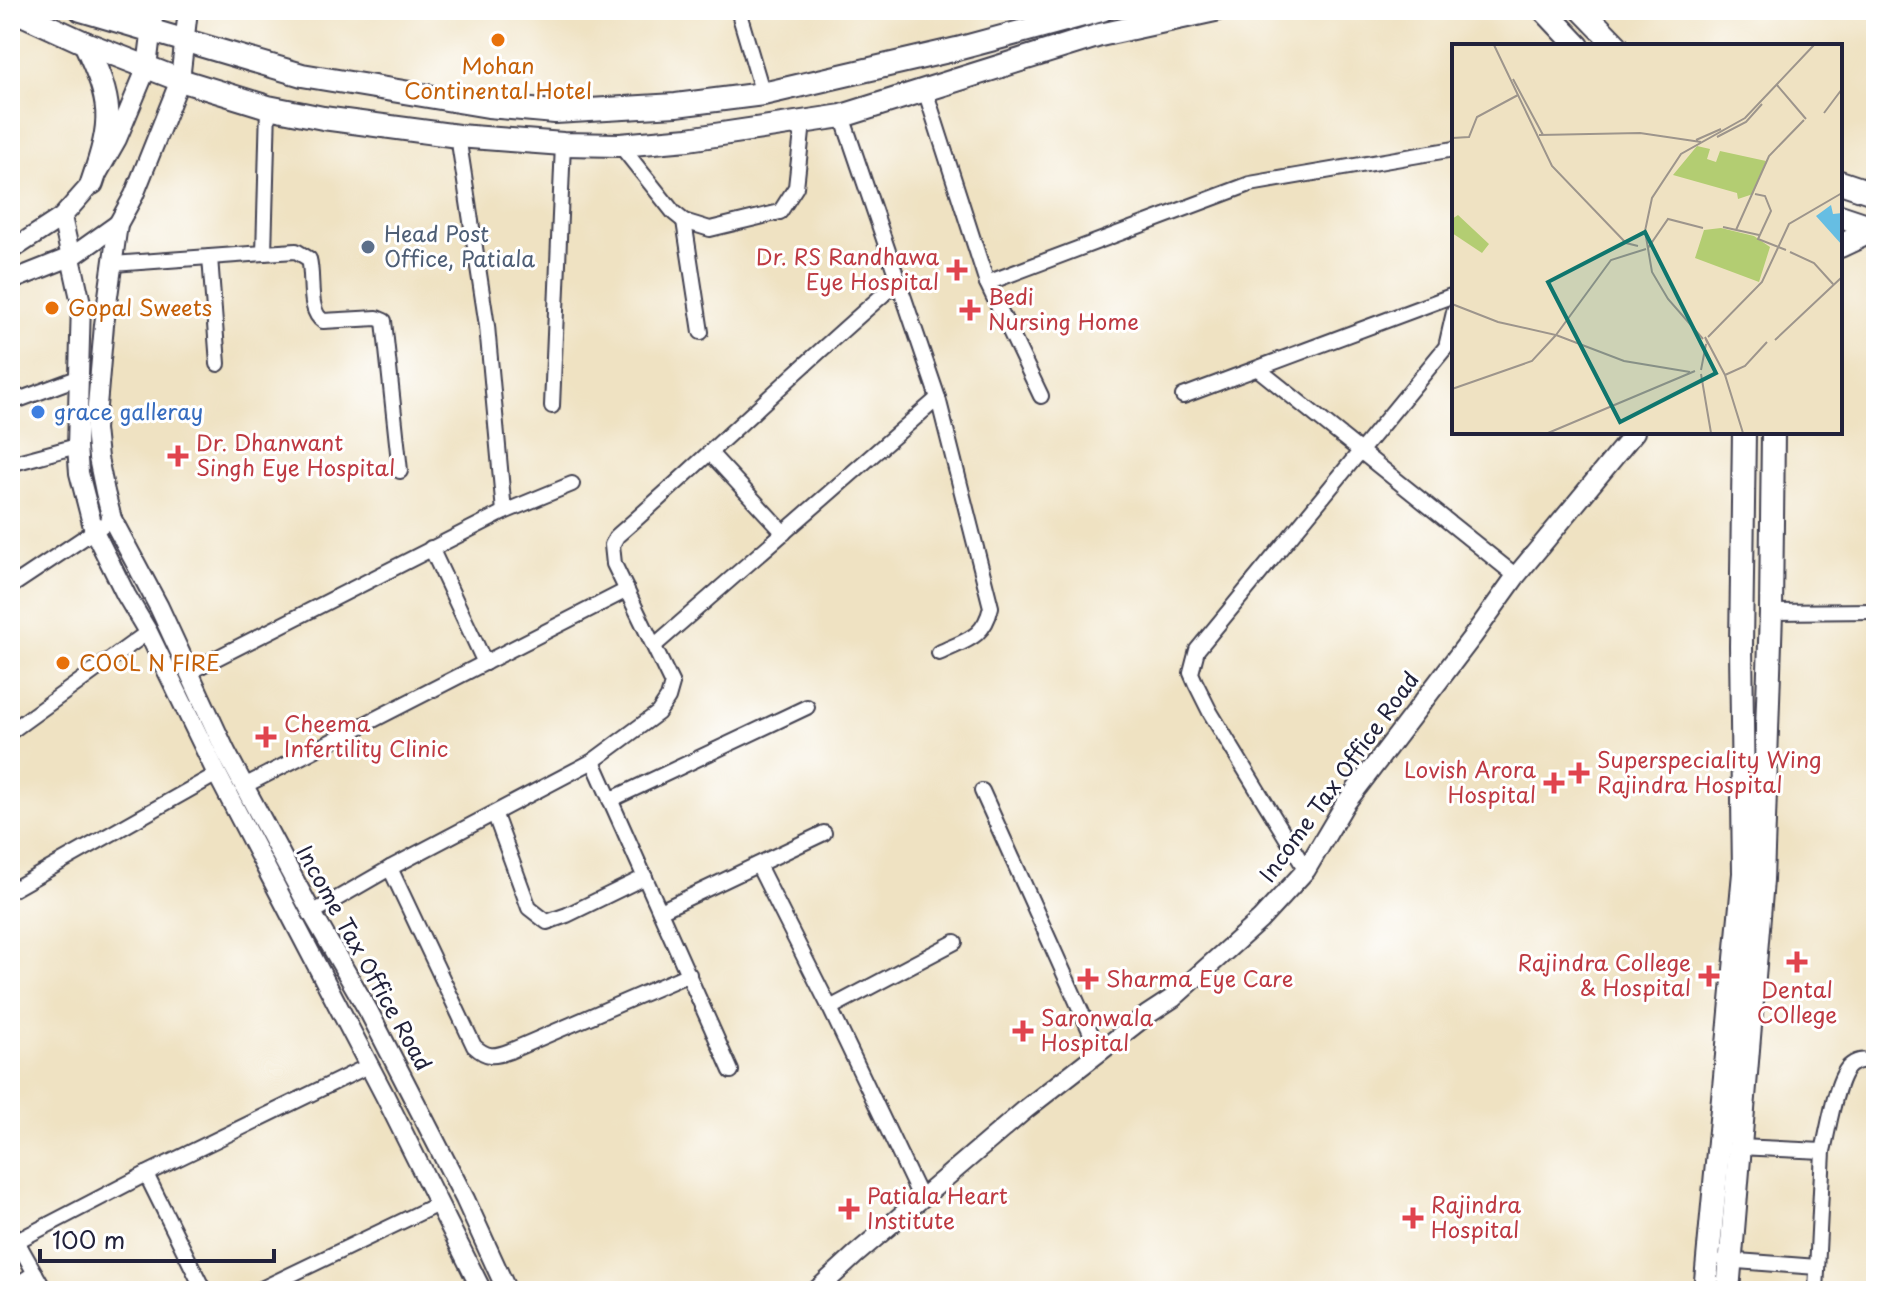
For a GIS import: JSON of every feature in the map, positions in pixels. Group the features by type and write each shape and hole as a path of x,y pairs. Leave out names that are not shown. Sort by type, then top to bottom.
{"main road":[{"path":"13,10 85,43 180,80 268,107 323,118 395,125 458,136 620,145 688,139 842,116 1100,35 1215,10"},
{"path":"10,281 73,256 118,224 134,195 180,80 188,10"},
{"path":"90,11 153,20 185,42 302,75 521,110 555,112 623,109 763,94 957,49 1102,10"},
{"path":"1544,10 1571,43"},
{"path":"1582,10 1615,44"},
{"path":"10,251 62,217 92,183 117,139 147,67 153,20"},
{"path":"85,43 104,86 108,108 106,143 92,183"},
{"path":"1842,183 1876,194"},
{"path":"62,217 81,303 77,446 79,473 94,531 148,632 217,774 260,835 368,1066 482,1291"},
{"path":"1842,217 1876,229"},
{"name":"Income Tax Office Road","path":"118,224 95,429 98,458 112,519 178,647 244,786 260,835 312,913 369,1012 465,1199 507,1291"},
{"path":"1842,245 1876,229"},
{"name":"Income Tax Office Road","path":"816,1291 1099,1051 1184,988 1260,920 1306,870 1345,804 1516,576 1633,434"},
{"path":"1728,1291 1719,1259 1744,873 1741,646 1744,434"},
{"path":"1705,1291 1719,1259 1739,1147 1762,880 1771,612 1773,434"}],"street":[{"path":"738,10 763,94"},
{"path":"925,90 987,283 1041,396"},
{"path":"264,253 268,107"},
{"path":"842,116 938,398 991,607 987,622 979,634 939,653"},
{"path":"620,145 674,213 684,221 710,229 780,212 796,187 803,123"},
{"path":"458,136 487,326 504,512"},
{"path":"552,406 563,144"},
{"path":"987,283 1250,184 1452,149"},
{"path":"684,221 701,332"},
{"path":"113,264 296,251 309,259 317,317 323,321 377,318 384,321 400,471"},
{"path":"210,257 218,364"},
{"path":"312,913 390,868 593,761 658,713 668,698 672,684 611,555 617,536 899,281"},
{"path":"1183,396 1452,296"},
{"path":"1306,870 1210,712 1191,673 1193,658 1446,347 1452,321"},
{"path":"1258,369 1516,576"},
{"path":"10,403 80,377"},
{"path":"654,646 938,398"},
{"path":"10,464 77,446"},
{"path":"711,454 784,533"},
{"path":"189,672 504,512 572,484"},
{"path":"10,587 112,519"},
{"path":"431,548 485,663"},
{"path":"244,786 627,590"},
{"path":"1771,612 1876,611"},
{"path":"10,732 148,632"},
{"path":"610,800 807,707"},
{"path":"593,761 731,1071"},
{"path":"10,891 217,774"},
{"path":"982,791 1099,1051"},
{"path":"495,815 529,908 547,922 645,877"},
{"path":"660,911 824,833"},
{"path":"758,865 921,1199"},
{"path":"390,868 474,1046 484,1055 493,1057 510,1051 689,974"},
{"path":"830,1008 955,942"},
{"path":"1816,1291 1823,1151 1842,1076 1853,1063 1866,1060 1876,1062"},
{"path":"45,1291 14,1235 368,1066"},
{"path":"1739,1147 1823,1151"},
{"path":"146,1174 204,1291"},
{"path":"257,1291 438,1204"},
{"path":"1719,1259 1817,1267"},
{"path":"10,1289 35,1273"}],"place":[{"name":"Mohan Continental Hotel","path":"498,40"},
{"name":"Head Post Office, Patiala","path":"368,247"},
{"name":"Dr. RS Randhawa Eye Hospital","path":"957,270"},
{"name":"Gopal Sweets","path":"52,308"},
{"name":"Bedi Nursing Home","path":"970,310"},
{"name":"grace galleray","path":"38,412"},
{"name":"Dr. Dhanwant Singh Eye Hospital","path":"178,456"},
{"name":"COOL N FIRE","path":"63,663"},
{"name":"Cheema Infertility Clinic","path":"266,737"},
{"name":"Superspeciality Wing Rajindra Hospital","path":"1579,773"},
{"name":"Lovish Arora Hospital","path":"1554,783"},
{"name":"Dental COllege","path":"1797,962"},
{"name":"Rajindra College & Hospital","path":"1709,976"},
{"name":"Sharma Eye Care","path":"1088,979"},
{"name":"Saronwala Hospital","path":"1023,1031"},
{"name":"Patiala Heart Institute","path":"849,1209"},
{"name":"Rajindra Hospital","path":"1413,1218"}]}
